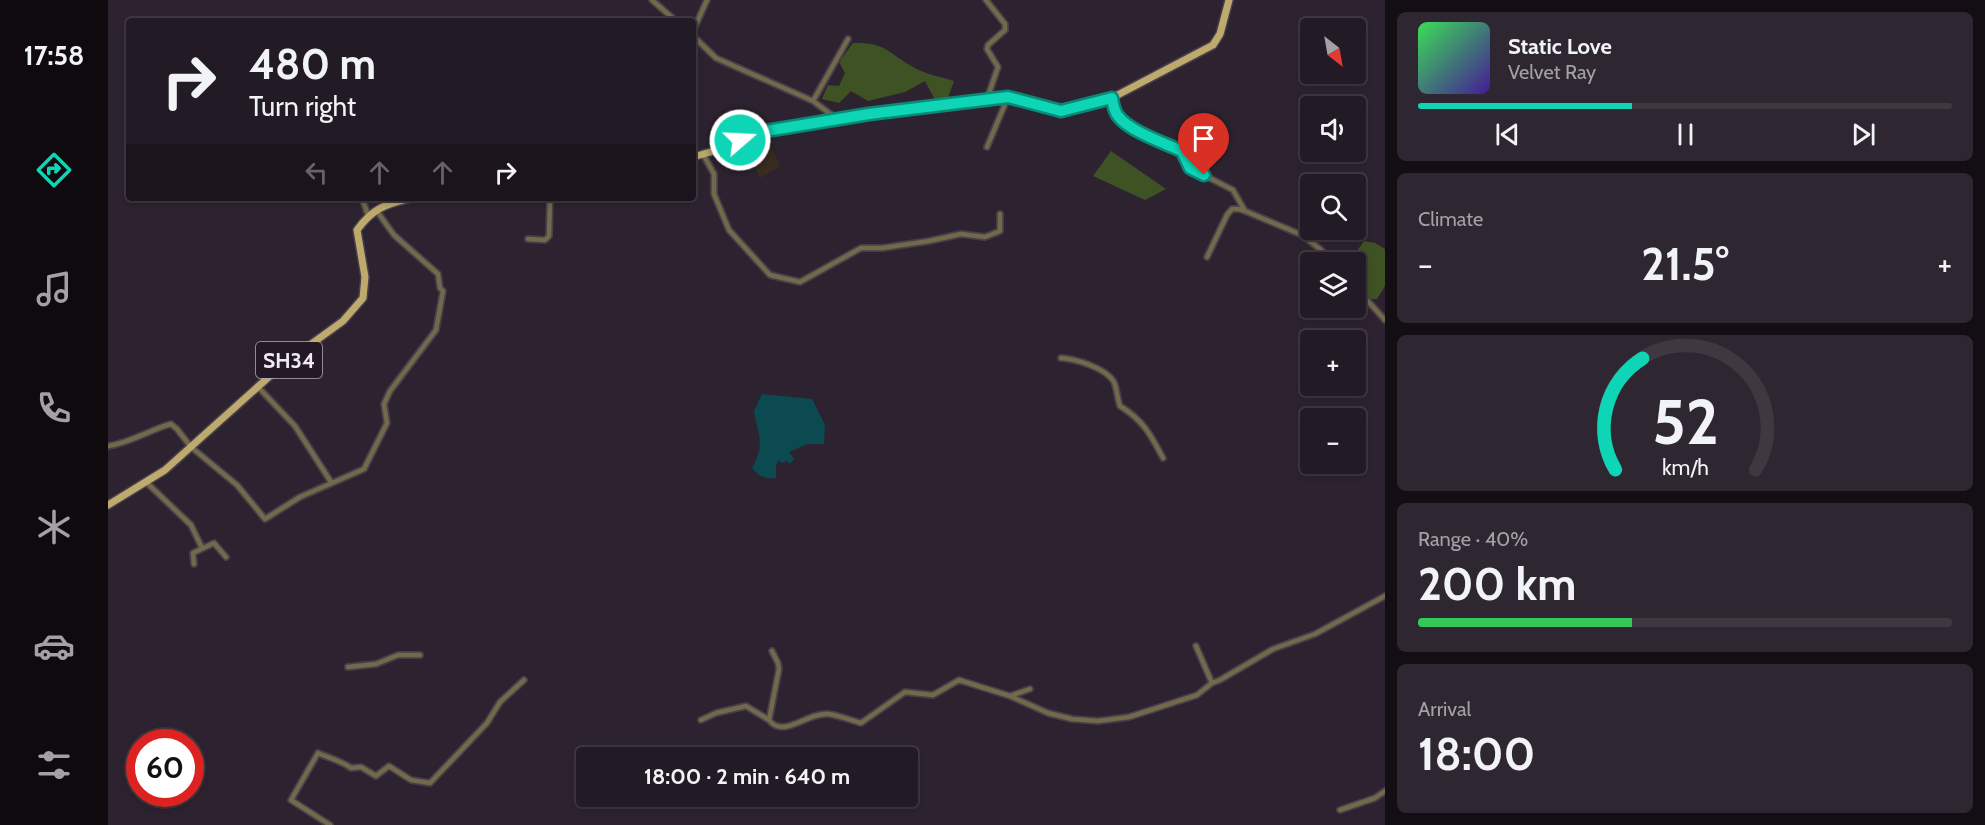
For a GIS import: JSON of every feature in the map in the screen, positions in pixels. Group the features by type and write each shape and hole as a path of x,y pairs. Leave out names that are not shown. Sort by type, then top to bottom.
{"main road":[{"path":"696,156 760,132 838,119 1008,97 1061,111 1112,98 1213,45 1220,34 1229,0"},
{"path":"368,215 381,206 400,201"},
{"name":"SH34","path":"108,505 165,470 281,366 343,321 363,298 365,277 357,230 368,215"}],"street":[{"path":"652,0 673,18"},
{"path":"696,25 708,0"},
{"path":"986,0 1005,24 1005,30 988,45 987,49 998,67 987,99"},
{"path":"696,39 716,58 813,101 838,119"},
{"path":"813,101 848,39"},
{"path":"987,147 1008,97"},
{"path":"1112,98 1118,117 1131,127 1182,151 1190,168 1233,190 1245,211"},
{"path":"703,154 714,174 714,194 729,230 770,275 800,282 861,248 882,248 961,234 985,237 1000,231 1000,214"},
{"path":"363,201 368,215"},
{"path":"528,239 545,240 549,236 550,201"},
{"path":"1207,257 1232,209 1245,211 1302,235 1323,252"},
{"path":"108,446 123,444 147,432 171,424 191,447 227,476 265,519 300,497 364,470 387,423 384,404 390,392 436,330 443,291 440,288 438,274 394,235 376,210"},
{"path":"1366,299 1385,320"},
{"path":"1061,358 1080,360 1107,375 1114,382 1116,398 1120,406 1131,412 1147,428 1163,458"},
{"path":"258,387 295,426 331,482"},
{"path":"146,482 190,525 202,548"},
{"path":"194,564 193,553 214,543 226,557"},
{"path":"701,720 716,713 747,706 769,720 771,724 784,729 800,720 827,714 861,723 905,692 933,695 959,680 1010,696 1048,713 1098,721 1129,717 1197,695 1212,683 1273,649 1315,634 1385,596"},
{"path":"1196,646 1212,683"},
{"path":"769,720 779,669 772,651"},
{"path":"348,668 376,664 398,655 420,654"},
{"path":"330,825 291,800 318,753 351,768 361,767 376,776 389,766 411,780 430,783 487,723 500,702 524,680"},
{"path":"1010,696 1030,689"},
{"path":"1340,810 1376,798 1385,791"}],"shaded area":[{"path":"768,142 781,166 760,178 747,153"}],"green space":[{"path":"853,43 880,46 918,69 954,81 945,106 934,98 925,81 905,92 868,101 851,91 839,103 822,99 828,85 839,86 845,73 839,62"},
{"path":"1111,151 1166,189 1145,200 1093,176"},
{"path":"1364,241 1375,243 1385,249 1385,286 1377,299 1366,297 1366,252 1356,252"}],"water":[{"path":"762,394 812,399 825,425 824,444 807,444 789,452 794,459 790,464 786,460 784,463 778,461 776,478 762,476 752,468 760,445 754,411"}],"route":[{"path":"740,140 760,132 869,114 1008,97 1061,111 1112,98 1118,117 1131,127 1182,151 1190,168 1204,175"}]}
